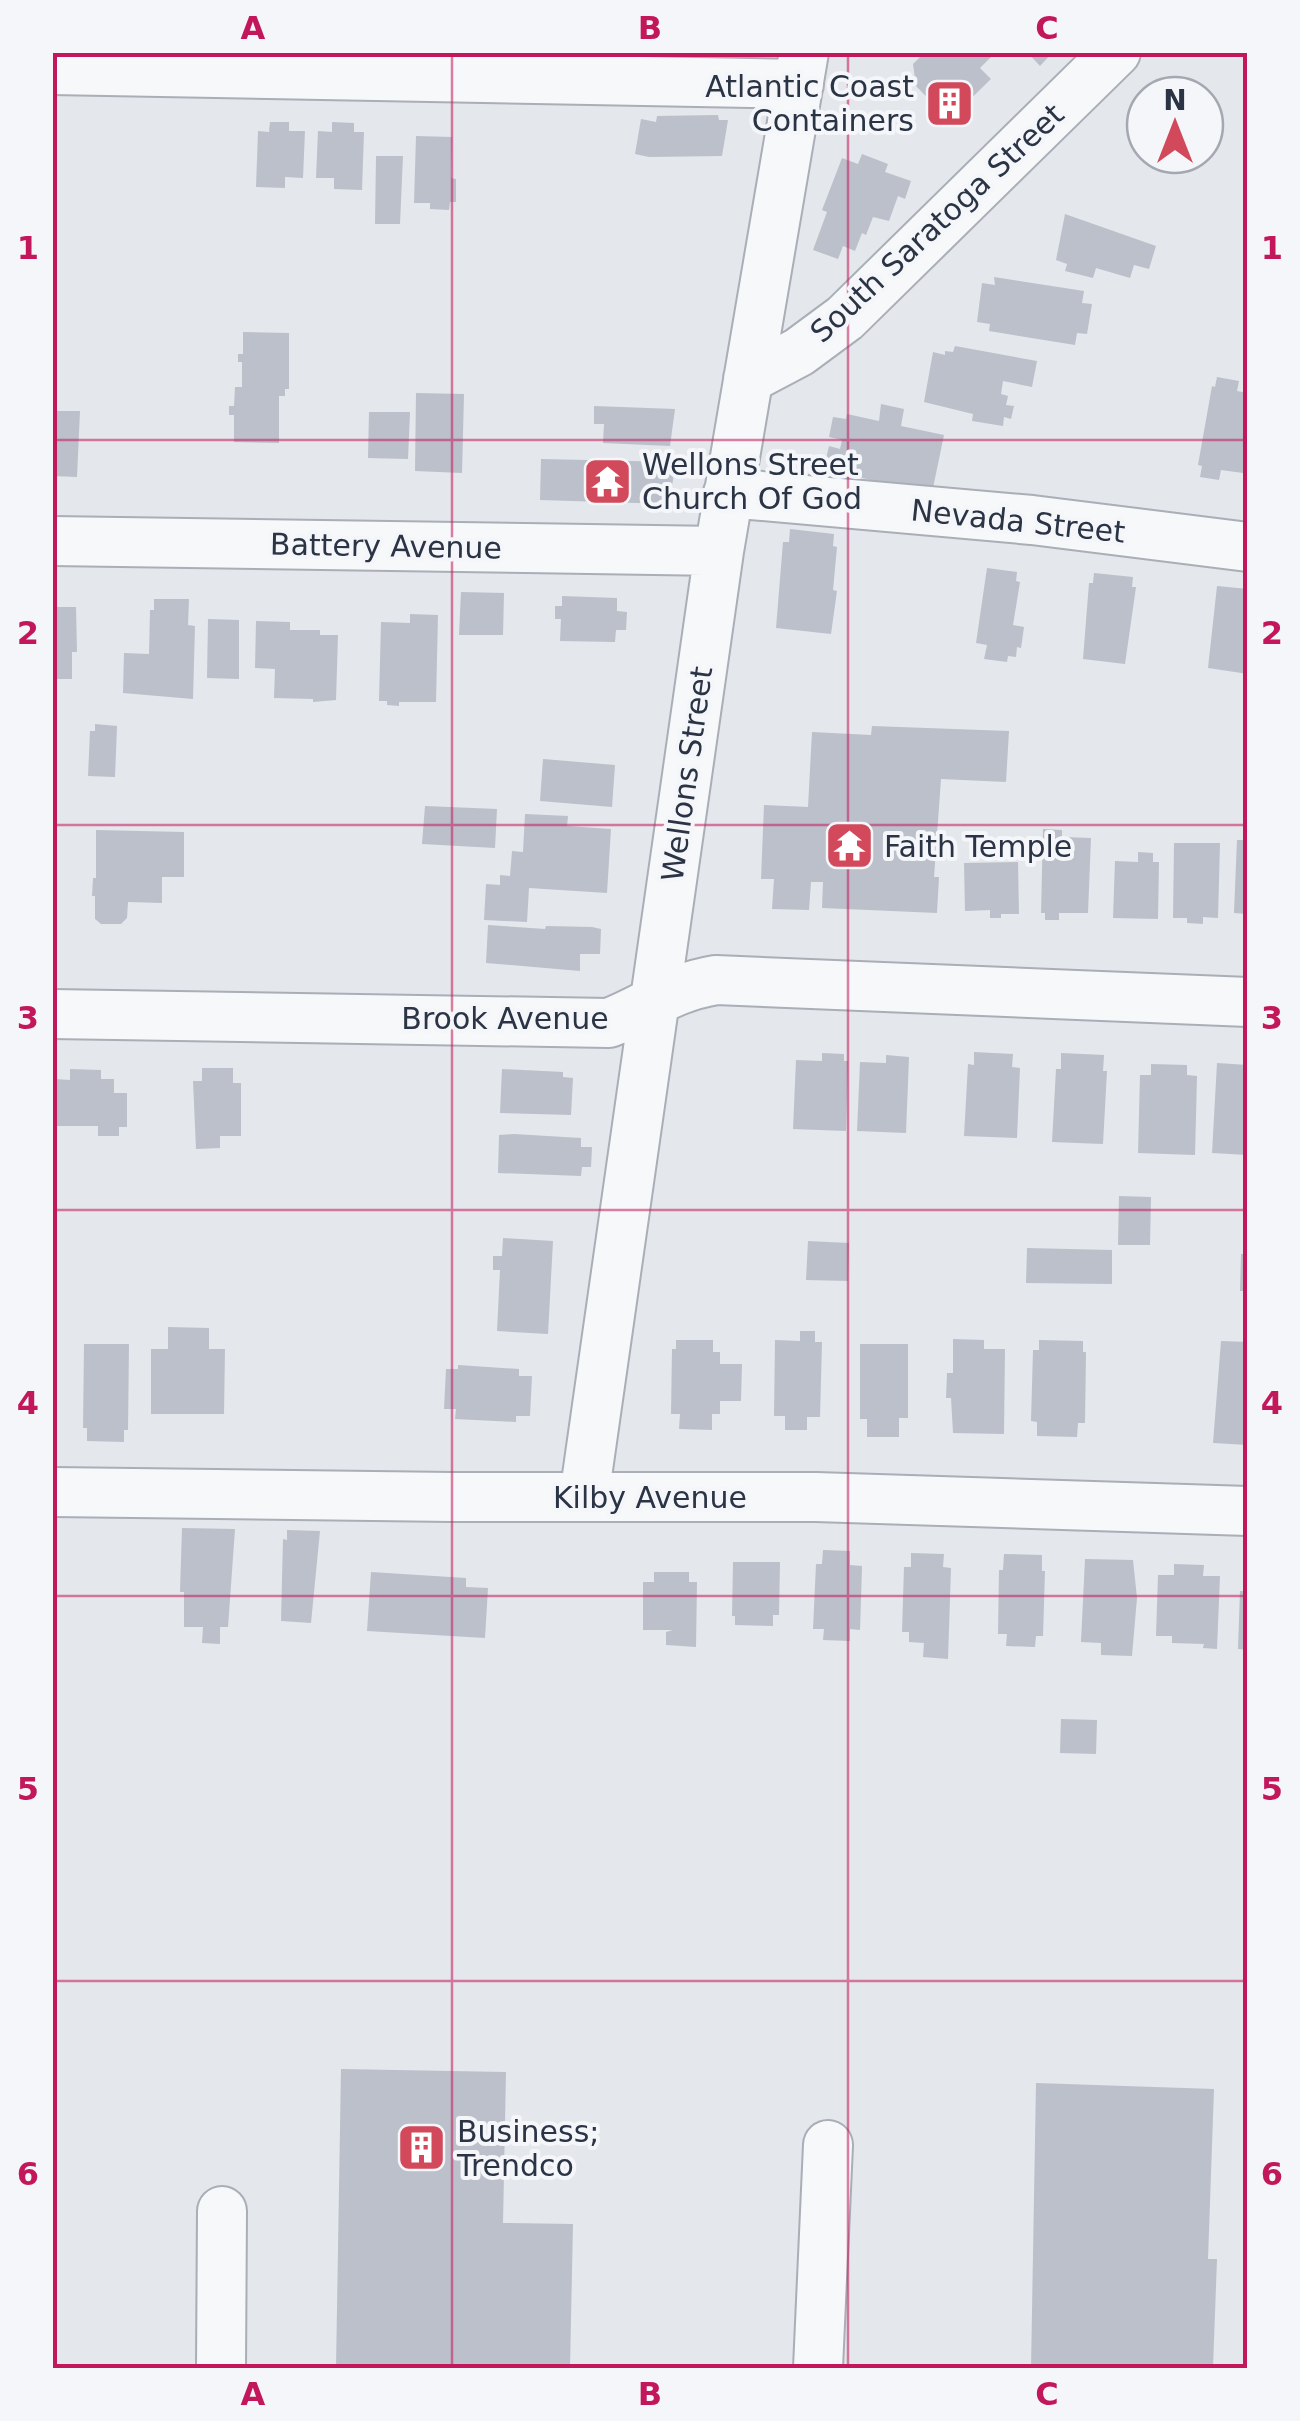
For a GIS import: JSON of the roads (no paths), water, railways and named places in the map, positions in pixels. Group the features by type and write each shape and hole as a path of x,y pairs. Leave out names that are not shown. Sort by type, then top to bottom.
{"street":[{"name":"South Saratoga Street","path":"748,379 799,352 845,318 1116,52"},
{"name":"Wellons Street","path":"584,1497 719,550 801,68"},
{"path":"52,70 801,68"},
{"name":"Nevada Street","path":"728,493 1032,520 1248,547"},
{"name":"Battery Avenue","path":"52,540 719,550"},
{"name":"Brook Avenue","path":"52,1014 609,1023 655,998 690,984 716,980 1248,1002"},
{"name":"Kilby Avenue","path":"52,1492 816,1497 1248,1511"},
{"path":"818,2368 828,2145"},
{"path":"221,2368 222,2210"}],"place":[{"name":"Atlantic Coast Containers","path":"949,103"},
{"name":"Wellons Street Church Of God","path":"607,481"},
{"name":"Faith Temple","path":"849,846"},
{"name":"Business; Trendco","path":"422,2148"}]}
